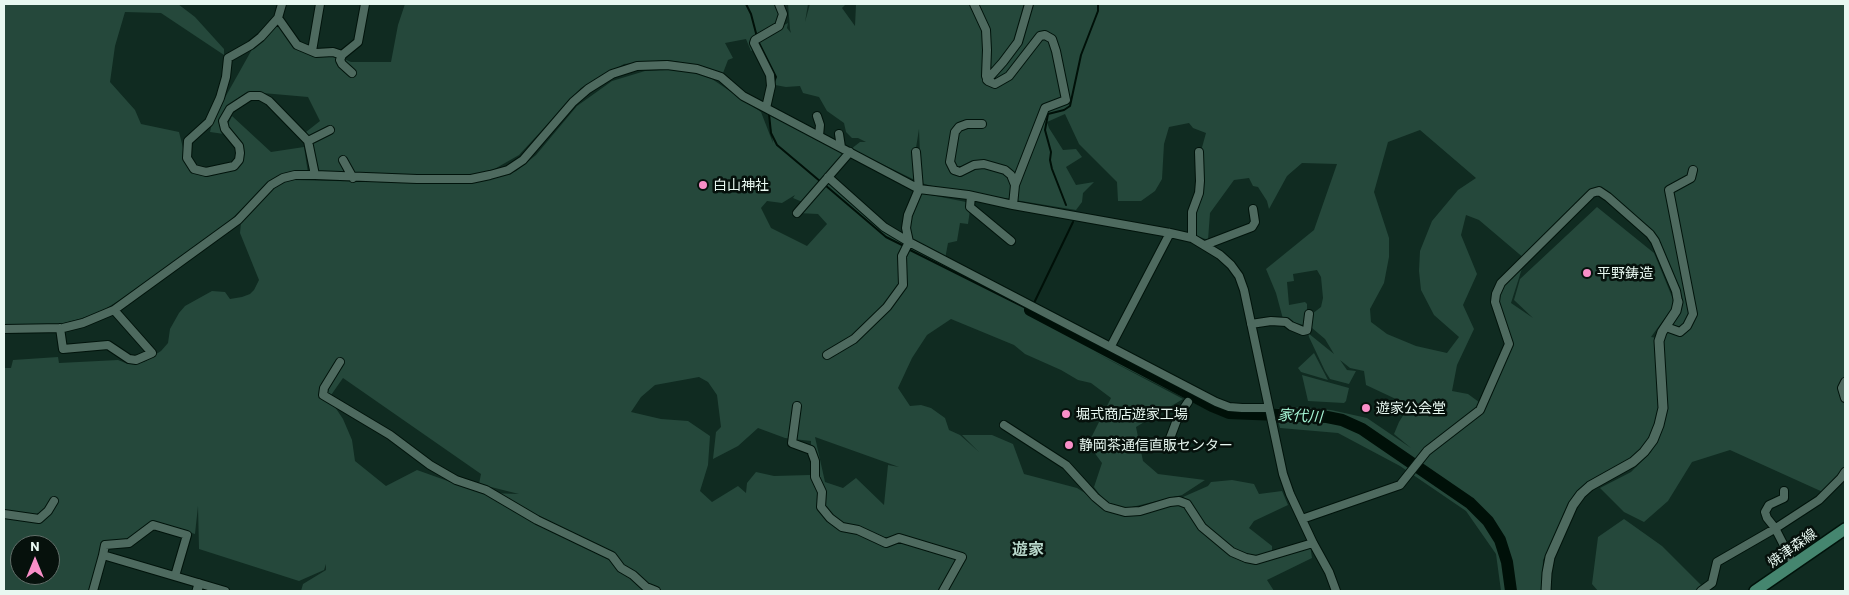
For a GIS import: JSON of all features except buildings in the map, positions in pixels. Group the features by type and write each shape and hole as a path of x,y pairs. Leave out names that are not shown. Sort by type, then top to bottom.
{"main road":[{"name":"焼津森線","path":"1756,591 1845,529"}],"street":[{"path":"282,4 278,18 251,45 228,58 226,78 220,98 209,122 188,141 187,158 194,169 206,172 234,166 240,153 238,146 225,129 223,121 230,109 250,96 260,96 269,102 308,141 315,175"},
{"path":"312,51 320,4"},
{"path":"352,73 340,60 342,55 358,42 365,4"},
{"path":"779,4 783,14 779,26"},
{"path":"769,109 772,81 755,49 754,43 758,38 787,20 788,4"},
{"path":"974,4 986,30 987,80"},
{"path":"987,80 1018,42 1029,4"},
{"path":"278,18 297,45 316,53 334,52 342,55"},
{"path":"987,80 995,84 1010,76 1040,36 1045,35 1052,39 1066,100 1045,108 1015,185 1013,206"},
{"path":"4,329 60,328 83,323 114,310 238,220 270,185 288,176 471,179 508,170 523,160 573,102 612,74 638,66 682,66 721,77 743,96 919,188 1170,233 1192,238 1220,255 1239,276 1244,290 1283,474 1313,544 1336,591"},
{"path":"817,116 820,125 819,136"},
{"path":"982,124 974,123 958,127 955,132 950,162 954,170 960,172 974,165 984,164 1005,170 1015,185"},
{"path":"308,141 330,130"},
{"path":"839,134 841,147"},
{"path":"797,213 850,152"},
{"path":"827,355 854,339 887,308 903,285 902,256 909,243 906,228 908,215 919,188 916,152"},
{"path":"1192,238 1192,212 1199,192 1200,181 1199,152"},
{"path":"343,160 353,178"},
{"path":"1666,327 1680,332 1687,326 1693,314 1669,190 1691,178 1693,170"},
{"path":"825,181 884,227 909,243 1229,407 1268,408"},
{"path":"1302,519 1400,485 1427,451 1480,410 1509,344 1495,302 1501,283 1592,193 1599,191 1650,234 1655,241 1676,291 1678,302 1676,311 1659,341 1663,408 1653,440 1633,462 1590,486 1573,505 1550,557 1546,591"},
{"path":"971,196 970,207 1011,241"},
{"path":"1205,246 1252,227 1255,222 1253,209"},
{"path":"1111,346 1170,233"},
{"path":"60,328 63,349 108,345 129,359 136,360 152,353 114,310"},
{"path":"1251,324 1271,321 1286,322 1303,331 1307,330 1309,314"},
{"path":"340,362 324,388 323,395 390,435 430,465 456,480 486,490 537,520 612,556 622,568 646,587 656,591"},
{"path":"1845,382 1842,388 1845,398"},
{"path":"1169,441 1178,417 1188,402"},
{"path":"797,406 792,443 811,450 815,461 815,477 822,492 821,506 830,518 842,527 858,530 886,542 899,538 962,557 943,591"},
{"path":"1004,425 1066,466 1107,507 1125,512 1140,511 1180,501 1187,504 1202,527 1232,552 1256,560 1313,544"},
{"path":"1701,591 1712,583 1717,562 1819,500 1845,472"},
{"path":"1784,491 1784,498 1769,505 1765,512 1794,565"},
{"path":"4,514 39,519 48,511 54,501"},
{"path":"93,591 106,545 129,543 153,525 187,535 175,576"},
{"path":"103,556 175,576 198,587 225,591"}],"green space":[{"path":"4,4 178,4 195,17 224,49 224,55 161,13 125,12 115,46 110,82 135,110 141,124 179,132 188,168 206,177 233,170 242,161 244,150 237,136 226,128 232,116 271,152 304,147 308,173 284,173 271,181 223,227 97,314 61,324 4,325"},
{"path":"405,4 778,4 782,21 761,37 788,23 787,28 791,33 788,4 808,4 805,22 810,4 846,4 842,8 855,26 856,4 1845,4 1845,469 1825,493 1730,450 1692,462 1668,501 1644,522 1624,512 1600,488 1631,472 1651,452 1664,419 1645,449 1579,494 1543,560 1542,591 1501,591 1496,554 1466,511 1400,466 1338,433 1280,428 1275,409 1302,407 1331,410 1367,418 1411,448 1394,434 1412,401 1400,401 1366,385 1364,371 1350,368 1340,360 1347,370 1356,371 1349,384 1330,379 1325,371 1308,333 1334,354 1325,339 1312,328 1312,314 1321,307 1323,298 1321,277 1317,270 1293,274 1294,281 1287,282 1289,305 1305,302 1307,304 1307,326 1283,319 1276,293 1266,269 1314,230 1337,164 1302,163 1287,176 1269,209 1267,201 1258,187 1253,186 1249,178 1234,180 1210,213 1208,240 1192,234 1199,191 1201,151 1206,133 1193,128 1189,123 1169,127 1164,144 1162,179 1155,191 1141,201 1118,201 1117,182 1079,144 1065,114 1047,122 1049,128 1063,150 1076,149 1082,157 1066,167 1076,185 1094,182 1083,193 1082,202 1076,210 1015,200 1019,181 1022,180 1012,181 1010,199 936,187 921,183 919,129 916,148 917,181 851,149 860,142 866,142 858,138 852,138 846,132 844,123 827,111 819,97 803,93 800,86 786,87 775,85 774,78 755,49 751,51 746,39 725,43 733,58 728,60 723,73 702,66 667,60 624,64 581,88 519,155 491,171 475,174 430,176 319,172 311,142 306,132 320,121 308,97 251,92 231,105 221,127 224,134 210,132 213,119 255,44 279,22 293,45 335,55 351,62 391,62 398,25","holes":["1420,130 1476,178 1458,190 1432,221 1420,251 1419,271 1421,290 1434,315 1459,337 1447,353 1416,346 1387,334 1371,322 1370,309 1384,283 1389,257 1389,238 1374,192 1388,142","1592,193 1608,197 1655,241 1678,302 1659,341 1657,338 1651,337 1675,304 1654,253 1597,207 1520,279 1514,300 1533,318 1511,303 1525,259","1466,215 1479,220 1525,259 1501,283 1497,307 1508,340 1483,405 1468,394 1452,391 1457,365 1474,329 1463,305 1477,274 1461,235"]},
{"path":"686,69 712,79 761,112 773,143 769,114 845,154 828,176 870,216 909,242 910,214 921,193 971,203 968,224 960,223 957,241 948,243 945,259 1228,408 1263,409 1263,420 1226,416 1202,407 1094,352 1183,399 1136,427 1143,461 1158,474 1205,480 1182,495 1132,507 1113,508 1125,512 1160,505 1187,503 1183,497 1208,486 1211,482 1232,480 1254,484 1259,494 1282,491 1288,505 1254,521 1249,528 1272,546 1272,555 1310,544 1312,558 1267,580 1274,591 301,591 303,584 326,570 326,564 324,570 299,581 199,549 198,506 195,534 152,521 127,543 105,543 92,591 4,591 4,368 11,368 13,360 58,357 59,363 118,360 128,364 144,362 161,351 168,343 170,329 185,306 212,291 225,292 230,299 250,294 254,290 259,280 240,233 241,223 280,181 418,183 491,179 516,171 536,155 577,106 612,81 645,71","holes":["795,195 793,198 806,202 797,213 818,214 827,224 807,246 771,228 761,208 767,201 782,203","893,300 873,326 832,355 824,357 845,344","951,319 1014,345 1025,354 1078,380 1091,383 1111,398 1088,444 1102,463 1094,487 1109,507 1077,488 1024,474 1013,444 992,435 962,435 979,452 960,435 949,430 945,418 931,408 921,405 910,406 898,388 912,358 927,335","699,377 708,382 717,395 721,427 716,432 713,459 738,446 758,428 785,438 811,441 810,475 774,476 756,472 747,483 746,493 738,486 712,502 700,491 708,465 710,436 688,421 661,419 631,412 641,397 655,385","343,378 481,474 479,484 519,494 490,493 498,499 417,470 386,486 355,461 352,440 343,419 329,398","815,437 899,467 888,465 884,505 856,478 843,488 825,482"]},
{"path":"1314,353 1328,380 1301,372 1298,368"},
{"path":"1302,375 1349,388 1346,401 1344,403 1308,401"},
{"path":"1624,519 1662,546 1703,587 1697,591 1598,591 1592,584 1598,537"}],"waterway":[{"path":"746,4 751,14 757,37"},
{"path":"1066,205 1052,169 1051,152 1045,130 1048,114 1064,110 1070,106 1081,55 1098,11 1098,4"},
{"path":"758,41 776,77 774,82"},
{"path":"769,114 771,133 777,145 821,182"},
{"path":"825,185 886,237 904,246"},
{"path":"1034,303 1073,222"},
{"path":"908,249 1030,310 1032,307"},
{"name":"家代川","path":"1030,310 1212,406 1229,413 1327,417 1342,420 1362,429 1470,503 1488,521 1500,540 1507,562 1511,591"}],"place":[{"name":"白山神社","path":"703,185"},
{"name":"平野鋳造","path":"1587,273"},
{"name":"遊家公会堂","path":"1366,408"},
{"name":"堀式商店遊家工場","path":"1066,414"},
{"name":"静岡茶通信直販センター","path":"1069,445"}],"district":[{"name":"遊家","path":"1028,550"}]}
